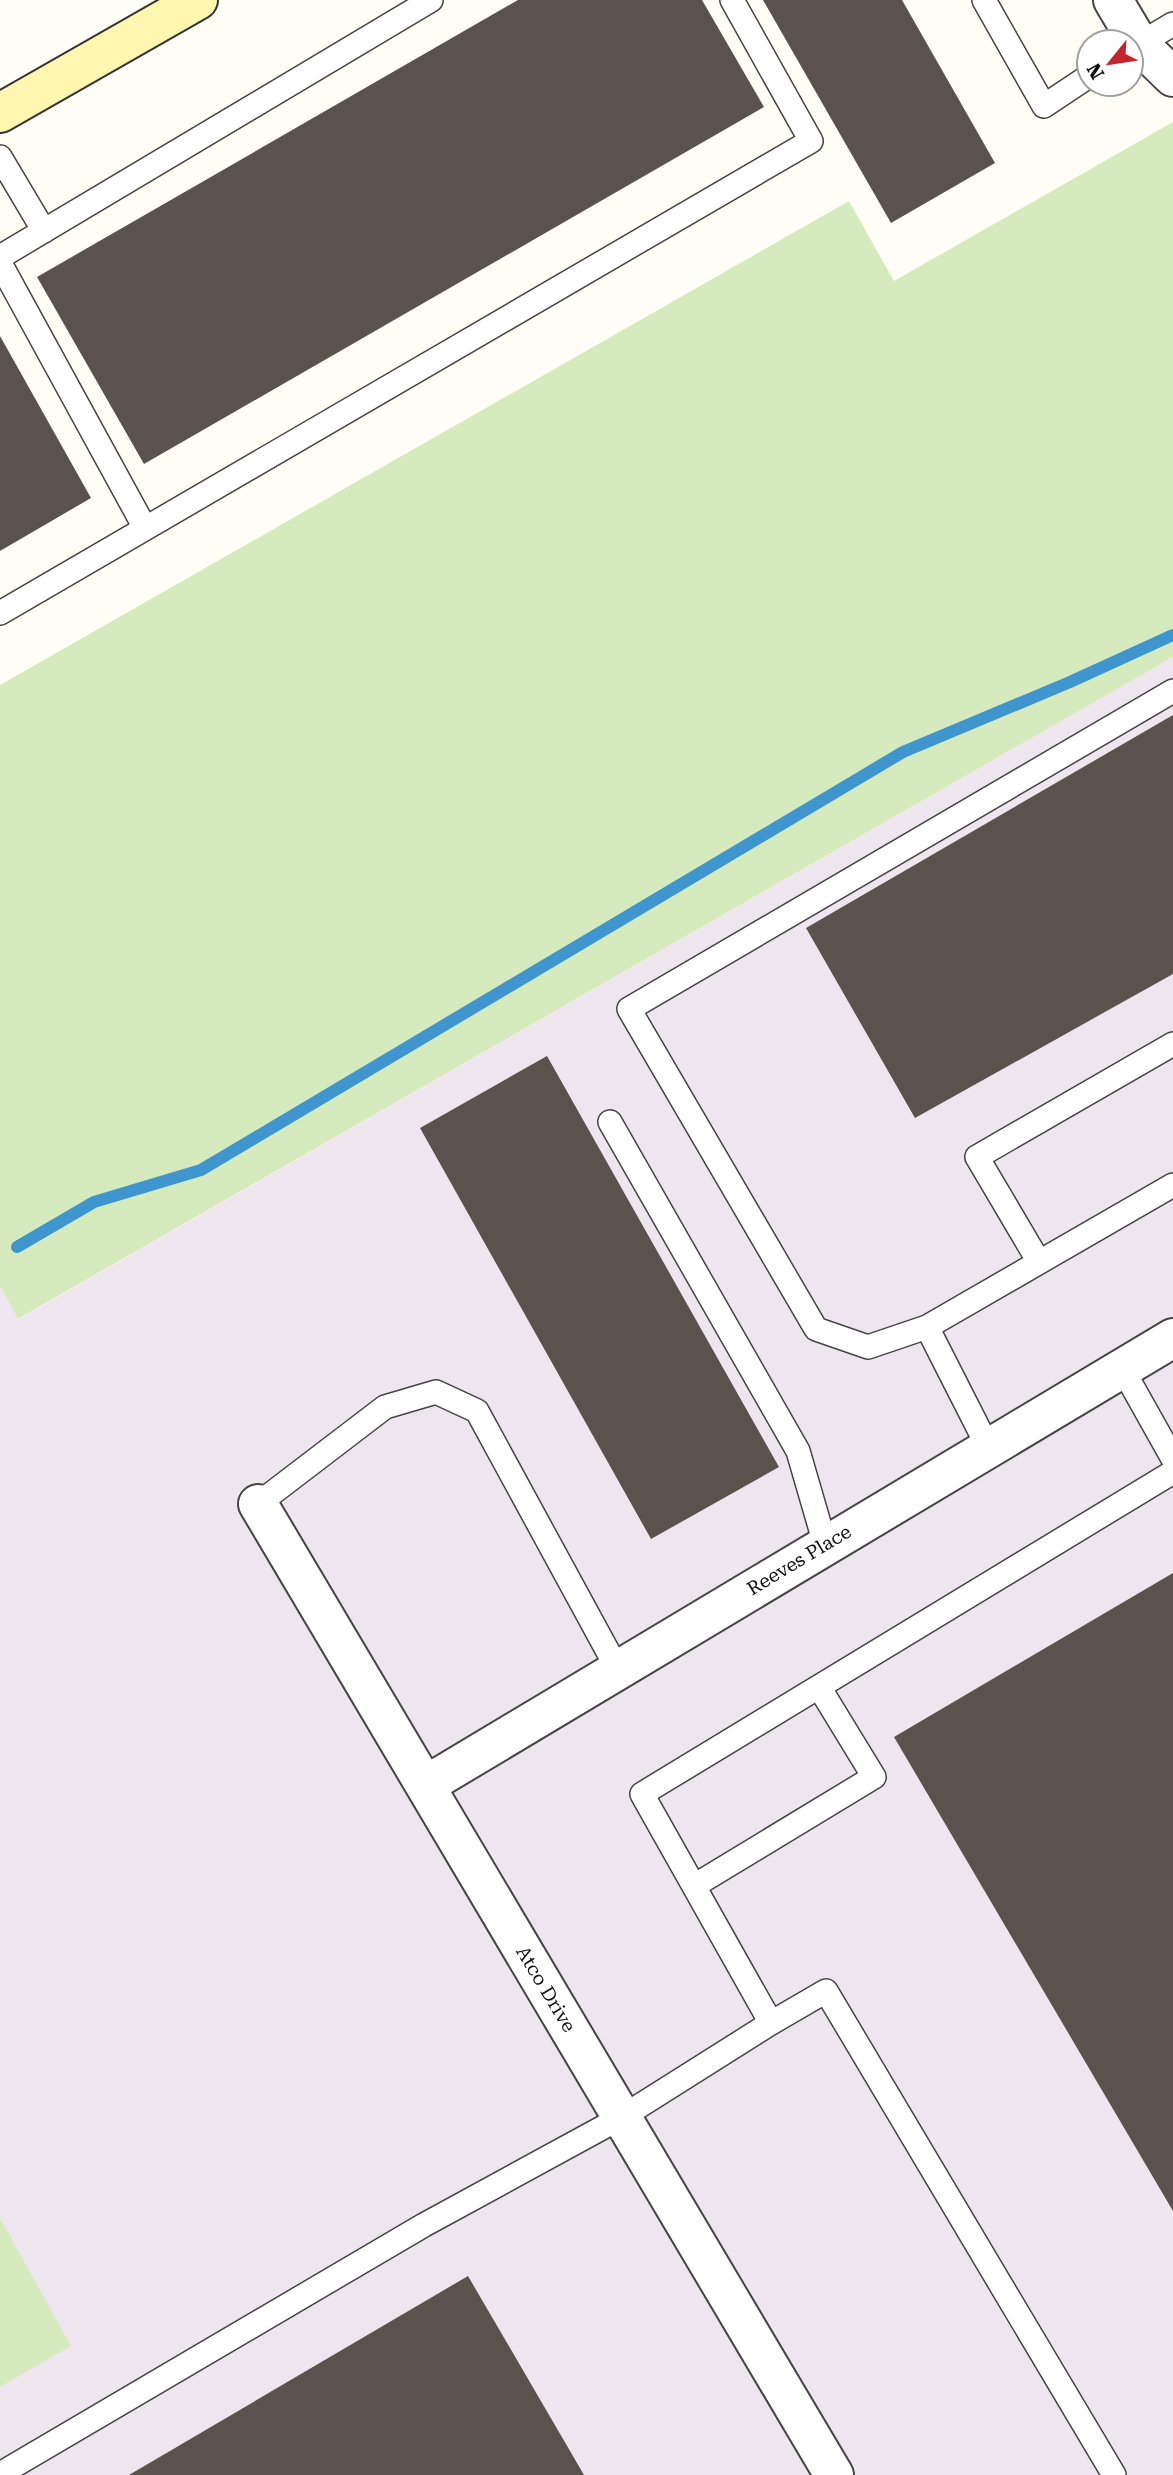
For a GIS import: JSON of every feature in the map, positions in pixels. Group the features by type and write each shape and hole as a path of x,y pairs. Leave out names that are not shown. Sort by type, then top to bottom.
{"main road":[{"path":"0,113 198,0"}],"street":[{"path":"1113,0 1126,28"},
{"path":"1145,54 1173,77"},
{"name":"Reeves Place","path":"426,1786 825,1544 1173,1338"},
{"name":"Atco Drive","path":"258,1504 834,2475"}],"lane":[{"path":"0,257 431,0"},
{"path":"0,613 811,141 732,0"},
{"path":"984,0 1044,106 1075,85"},
{"path":"1145,40 1173,24"},
{"path":"0,157 44,231"},
{"path":"0,263 145,528"},
{"path":"1173,691 629,1009 816,1329 868,1347 927,1328 1173,1185"},
{"path":"1039,1262 977,1157 1173,1044"},
{"path":"610,1122 798,1451 825,1544"},
{"path":"927,1328 988,1447"},
{"path":"1122,1368 1173,1459"},
{"path":"258,1504 386,1407 436,1392 477,1411 618,1670"},
{"path":"771,2023 642,1794 1173,1472"},
{"path":"694,1886 874,1777 819,1687"},
{"path":"0,2474 424,2225 622,2117 826,1991 1114,2475"}],"shaded area":[{"path":"1173,657 1173,2475 0,2475 0,2387 70,2346 0,2218 0,1286 19,1319"}],"green space":[{"path":"1173,122 1173,657 18,1319 0,1286 0,685 849,201 894,281"},
{"path":"0,2218 71,2346 0,2387"}],"building":[{"path":"518,0 702,0 764,107 144,464 37,277"},
{"path":"763,0 902,0 995,163 891,223"},
{"path":"0,336 91,498 0,551"},
{"path":"1173,715 1173,974 915,1118 806,928"},
{"path":"547,1056 779,1467 651,1539 420,1128"},
{"path":"1173,1573 1173,2211 894,1737"},
{"path":"468,2276 584,2475 129,2475"}],"waterway":[{"path":"17,1247 94,1202 201,1170 903,752 1070,682 1173,635"}]}
